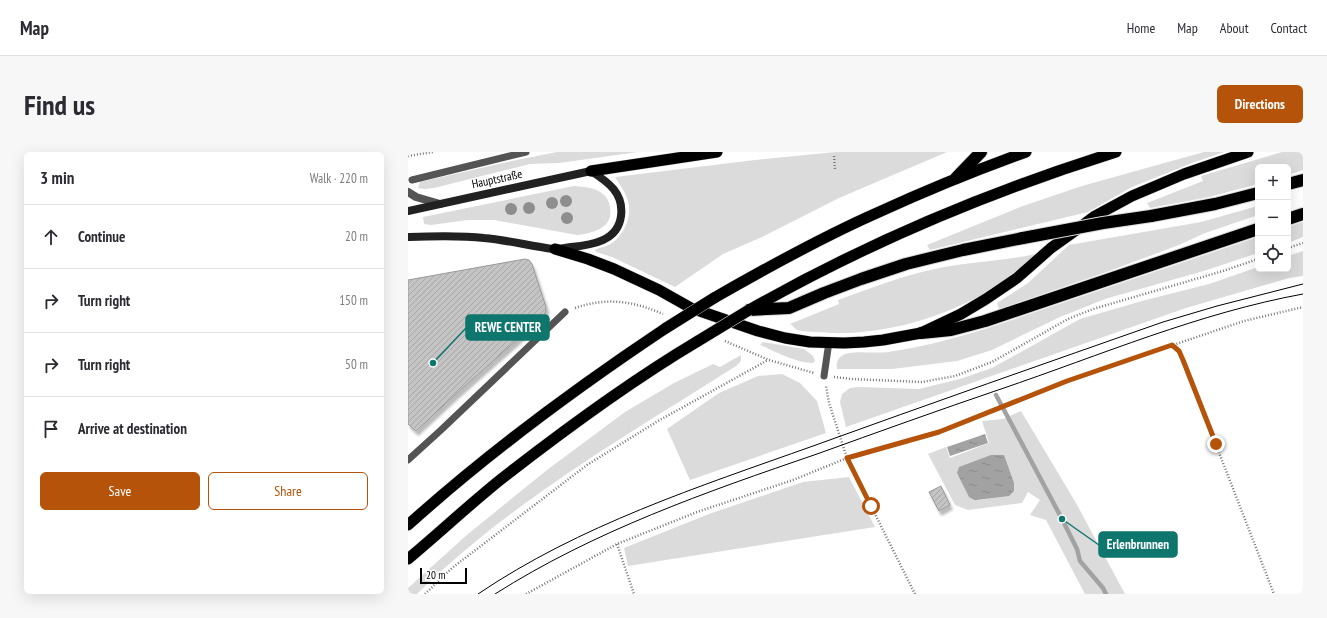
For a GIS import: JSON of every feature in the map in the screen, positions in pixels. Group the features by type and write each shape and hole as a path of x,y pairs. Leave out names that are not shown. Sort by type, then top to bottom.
{"highway":[{"path":"591,171 717,152"},
{"path":"956,178 981,152"},
{"path":"408,525 482,461 550,408 618,360 714,298 782,260 885,209 956,178 1026,152"},
{"path":"408,559 500,481 568,428 640,377 780,292 859,252 935,218 1054,172 1116,152"},
{"path":"921,333 986,300 1017,278 1051,248 1112,206 1157,185 1208,165 1248,152"},
{"path":"1291,183 1303,180"},
{"path":"749,310 789,308 854,282 906,264 963,250 1103,223 1201,207 1255,194"},
{"path":"1291,218 1303,214"},
{"path":"555,249 614,269 659,290 691,308 736,324 785,338 810,342 864,342 951,330 1255,230"}],"main road":[{"name":"Hauptstraße","path":"408,211 591,171"},
{"path":"408,237 443,236 494,238 555,249 584,246 603,241 615,231 621,218 622,205 616,192 604,180 591,171"}],"street":[{"path":"408,192 416,197 440,204"}],"lane":[{"path":"412,180 526,152"},
{"path":"408,460 565,312"},
{"path":"824,376 829,342"}],"path":[{"path":"408,156 433,152"},
{"path":"834,156 835,169"},
{"path":"1291,247 1303,243"},
{"path":"526,594 617,544 697,512 793,480 847,458 939,432 1067,381 1172,345 1244,321 1303,307"},
{"path":"1172,345 1179,351 1183,360 1274,594"},
{"path":"425,594 452,568 588,465 658,421 768,360"},
{"path":"824,376 829,403 847,458 914,594"},
{"path":"617,544 634,594"}],"shaded area":[{"path":"557,152 638,152 559,163 530,164 434,188 418,188 420,182"},
{"path":"836,152 947,152 839,198 762,237 723,254 675,287 612,257 596,252 595,250 610,244 619,237 629,215 626,196 615,177"},
{"path":"1204,152 1224,152 1132,187 1088,212 930,250 927,245 1023,206 1082,186"},
{"path":"1282,152 1303,152 1303,170 1291,174 1291,164 1255,164 1255,185 1209,197 1150,208 1147,203 1203,181 1201,176"},
{"path":"574,186 596,190 607,198 610,205 610,214 606,225 596,231 577,235 494,220 468,220 431,225 424,224 423,217"},
{"path":"1255,207 1255,216 1205,233 1179,245 1112,270 999,309 997,303 1028,283 1069,245 1201,222"},
{"path":"1303,222 1303,237 1291,242 1291,226"},
{"path":"1255,238 1255,254 1207,270 1105,299 1060,317 992,350 957,361 892,369 837,369 838,360 845,354 855,352 877,353 901,350 985,329"},
{"path":"1303,251 1303,276 1289,278 1186,308 846,427 840,402 842,394 850,388 919,389 960,379 992,368 1080,319 1209,284 1255,268 1255,272 1291,272 1291,255"},
{"path":"1036,254 1007,279 984,294 920,321 875,331 853,333 800,331 790,324 839,304 838,300 913,274 951,266"},
{"path":"763,342 804,349 813,356 815,361 813,363 806,363 779,354 760,345"},
{"path":"741,355 741,361 736,366 570,472 491,529 417,594 408,594 408,588 468,534 547,470 625,412 674,383 713,364 720,367"},
{"path":"782,374 800,383 817,401 826,433 690,480 667,429 719,393 758,376"},
{"path":"1021,411 1076,503 1125,594 1085,594 1046,520 1030,515 1040,500 1028,492 1022,503 968,510 955,505 928,454 946,447 950,458 989,443 982,421 1003,419"},
{"path":"849,477 875,527 628,566 624,548 709,514 803,482"}],"water":[{"path":"985,434 988,443 950,456 947,447"},
{"path":"991,455 1004,455 1014,483 1014,491 1009,496 975,500 969,497 957,473 959,467"}],"building":[{"path":"525,259 529,260 532,264 546,307 544,316 416,431 408,424 408,280"},
{"path":"941,486 950,505 939,511 929,492"}],"waterway":[{"path":"996,395 1062,519 1077,549 1080,561 1103,588 1106,594"}],"tram line":[{"path":"478,594 557,548 598,528 683,493 1163,322 1217,306 1303,284"},
{"path":"495,594 533,571 571,551 611,532 692,498 1188,323 1264,302 1303,294"}],"place":[{"name":"REWE CENTER","path":"433,363"},
{"name":"Erlenbrunnen","path":"1062,519"}],"route":[{"path":"871,506 847,458 939,432 1067,381 1172,345 1179,351 1216,444"}]}
